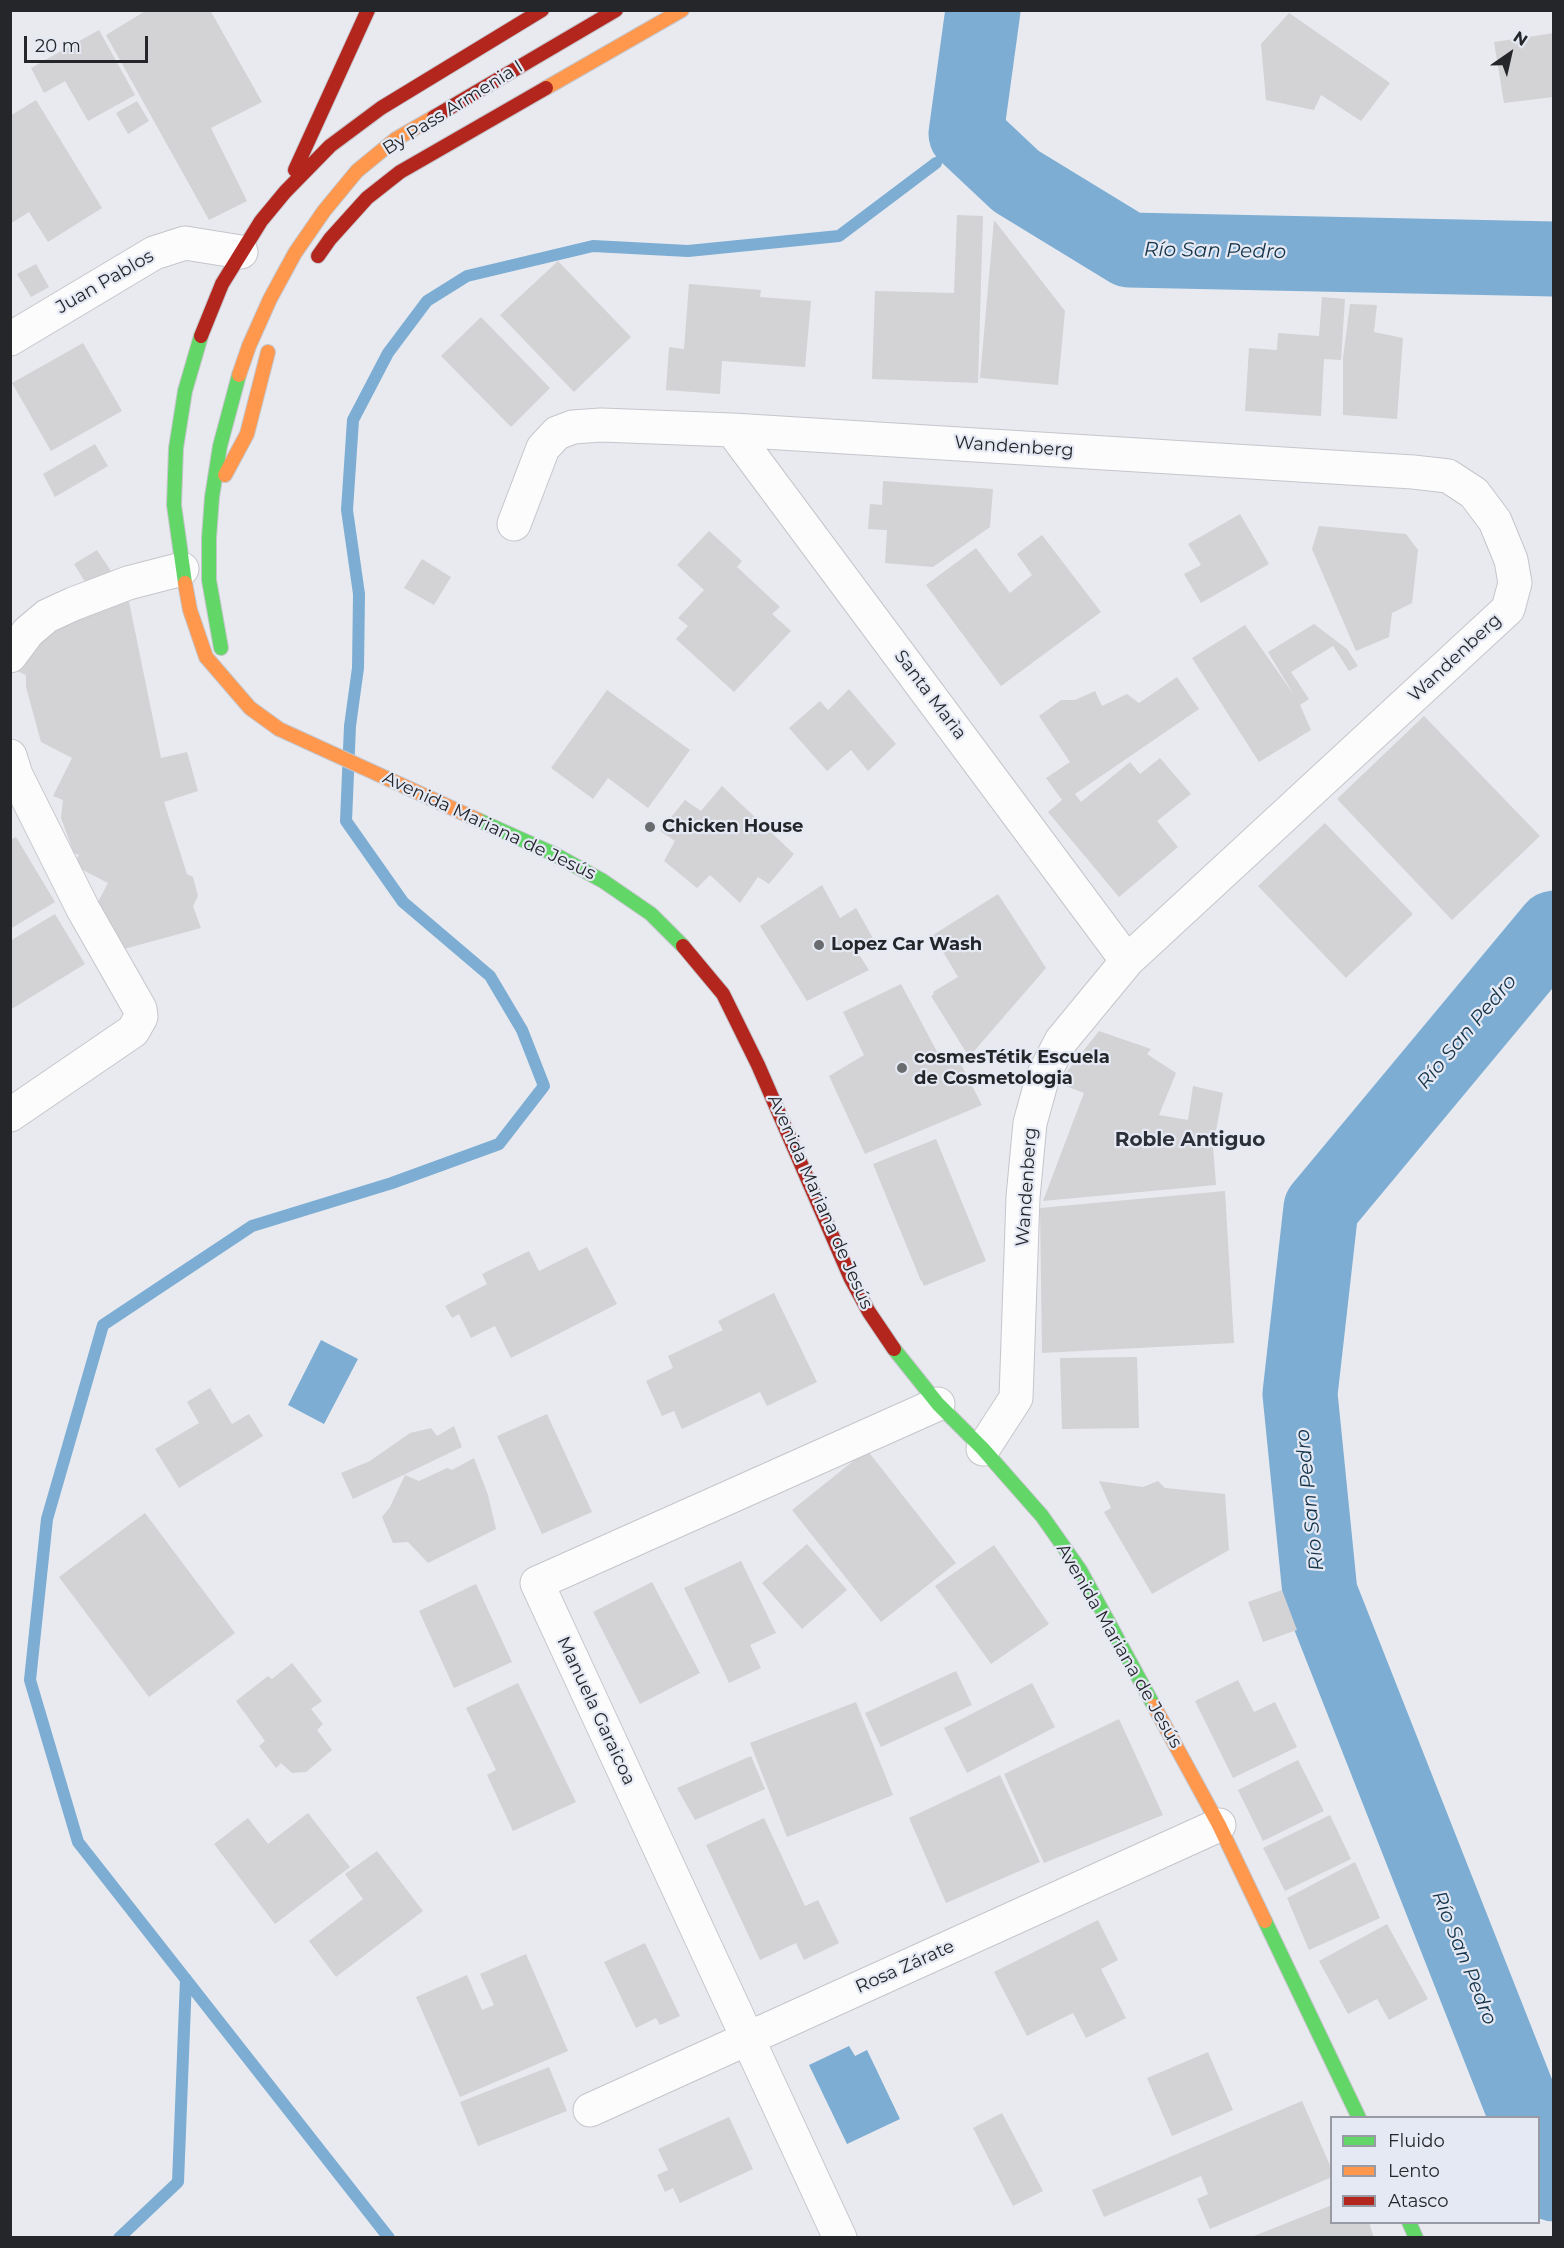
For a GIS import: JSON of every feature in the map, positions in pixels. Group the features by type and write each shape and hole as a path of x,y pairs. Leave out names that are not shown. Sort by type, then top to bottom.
{"street":[{"path":"285,192 368,10"},
{"name":"By Pass Armenia I","path":"231,688 206,657 190,610 174,505 176,448 184,391 200,337 222,284 241,252 285,192 330,146 381,108 542,10"},
{"name":"By Pass Armenia I","path":"231,688 215,623 209,580 212,497 220,446 232,395 249,346 270,299 295,253 324,211 357,171 396,139 616,10"},
{"path":"313,265 330,239 367,198 400,172 682,10"},
{"name":"Juan Pablos","path":"10,339 154,253 185,243 241,252"},
{"path":"212,497 247,434 267,354 272,344"},
{"name":"Wandenberg","path":"514,524 543,448 557,433 573,426 601,425 732,430 1413,472 1448,476 1474,493 1495,521 1511,560 1515,583 1508,609 1127,961 1061,1041 1043,1076 1030,1123 1023,1197 1016,1398 983,1449"},
{"name":"Santa Marìa","path":"732,430 1127,961"},
{"path":"10,656 28,632 47,616 128,583 182,569"},
{"name":"Avenida Mariana de Jesús","path":"231,688 250,708 279,729 554,854 603,880 651,914 687,950 723,994 758,1065 851,1279 869,1312 891,1345 938,1404 983,1449 1042,1516 1080,1569 1219,1826 1358,2116"},
{"path":"10,1115 133,1031 141,1017 140,1009 83,909 12,769"},
{"name":"Manuela Garaicoa","path":"840,2238 537,1583 938,1404"},
{"name":"Rosa Zárate","path":"590,2110 1219,1826"},
{"path":"1409,2224 1416,2238"}],"water":[{"path":"321,1340 358,1359 324,1424 288,1405"},
{"path":"849,2046 855,2056 867,2050 900,2119 847,2144 809,2065"}],"building":[{"path":"147,10 210,10 262,102 211,128 247,201 209,220 106,35"},
{"path":"1289,13 1390,83 1361,121 1321,95 1314,110 1266,100 1261,44"},
{"path":"99,30 135,95 88,121 65,81 44,93 31,68"},
{"path":"1554,33 1554,97 1504,103 1494,42"},
{"path":"36,100 102,208 48,242 29,212 10,224 10,116"},
{"path":"137,101 149,121 128,134 116,113"},
{"path":"957,215 983,216 978,383 872,379 875,291 954,293"},
{"path":"994,220 1065,311 1058,385 980,378"},
{"path":"558,261 631,337 574,392 500,315"},
{"path":"36,264 49,287 31,297 17,274"},
{"path":"689,284 761,290 760,297 811,301 805,367 722,361 720,394 666,390 669,347 684,349"},
{"path":"1322,297 1345,299 1341,360 1324,359 1321,416 1245,411 1249,348 1277,350 1278,333 1319,336"},
{"path":"1350,304 1377,305 1374,332 1403,338 1397,419 1343,415 1343,358"},
{"path":"481,317 550,388 511,427 441,356"},
{"path":"83,343 122,411 51,451 12,383"},
{"path":"95,444 108,466 55,497 43,474"},
{"path":"883,481 993,489 990,527 933,567 885,563 887,530 868,529 870,504 882,505"},
{"path":"1240,514 1269,564 1201,603 1184,574 1201,565 1188,544"},
{"path":"1319,526 1406,534 1418,550 1412,603 1392,613 1389,637 1356,651 1312,549"},
{"path":"709,531 742,561 737,567 780,607 772,614 791,631 734,692 676,639 688,626 678,618 704,590 677,565"},
{"path":"1042,535 1101,612 1001,686 926,585 976,548 1010,593 1032,575 1017,554"},
{"path":"97,550 115,577 92,593 74,564"},
{"path":"422,559 451,577 434,605 404,588"},
{"path":"127,592 161,758 187,752 198,791 164,802 187,874 193,877 198,896 193,906 201,928 113,952 91,915 108,883 73,865 79,855 74,853 61,818 63,800 53,796 72,758 41,742 26,687 26,675 15,670 31,639"},
{"path":"1314,624 1347,649 1358,666 1349,671 1333,646 1291,672 1309,699 1300,705 1311,730 1259,762 1192,658 1245,625 1294,695 1268,652"},
{"path":"1177,677 1199,709 1075,794 1081,802 1130,762 1140,774 1160,758 1191,794 1157,821 1178,847 1119,897 1048,812 1062,800 1046,778 1070,762 1039,716 1061,700 1075,700 1095,691 1102,706 1127,694 1139,703"},
{"path":"849,689 896,744 868,771 851,750 827,771 789,728 820,701 828,710"},
{"path":"607,690 690,750 648,808 608,778 593,799 551,768"},
{"path":"1424,716 1540,836 1452,920 1337,799"},
{"path":"722,786 794,854 769,884 758,877 740,903 710,875 697,888 664,861 675,841 660,831 685,800 701,811"},
{"path":"1325,823 1413,914 1346,978 1258,886"},
{"path":"16,837 55,902 10,929 10,840"},
{"name":"Lopez Car Wash","path":"822,885 840,918 856,908 874,940 856,950 869,970 807,1001 760,926"},
{"path":"998,894 1046,968 969,1057 931,996 933,992 958,977 933,935"},
{"path":"55,914 85,964 10,1010 10,941"},
{"name":"cosmesTétik Escuela de Cosmetologia","path":"901,984 942,1061 954,1051 982,1105 865,1154 829,1076 864,1055 843,1012"},
{"path":"1099,1031 1151,1049 1147,1054 1176,1073 1159,1115 1188,1120 1193,1086 1223,1093 1213,1147 1216,1185 1043,1201 1084,1093 1058,1083"},
{"path":"936,1139 986,1261 924,1286 873,1164"},
{"path":"1225,1191 1234,1343 1042,1353 1040,1208"},
{"path":"587,1247 617,1304 511,1358 495,1326 471,1338 459,1314 452,1318 445,1306 487,1284 482,1274 529,1251 539,1271"},
{"path":"774,1293 817,1382 767,1406 760,1392 682,1429 674,1411 662,1416 646,1381 673,1368 668,1356 723,1330 718,1321"},
{"path":"1137,1357 1139,1428 1062,1429 1060,1358"},
{"path":"210,1388 232,1424 249,1414 263,1436 179,1488 155,1449 199,1423 187,1402"},
{"path":"547,1414 592,1512 542,1534 497,1436"},
{"path":"454,1426 462,1447 353,1499 341,1473 370,1461 410,1433 431,1428 437,1436"},
{"path":"867,1450 956,1563 881,1622 792,1510"},
{"path":"474,1458 488,1495 496,1529 428,1563 408,1542 393,1543 382,1517 390,1507 405,1475 419,1481 447,1468 452,1470"},
{"path":"1099,1481 1143,1487 1158,1481 1165,1488 1225,1494 1229,1550 1152,1594 1104,1512 1111,1508"},
{"path":"145,1513 235,1633 149,1697 59,1577"},
{"path":"807,1544 847,1590 802,1629 762,1583"},
{"path":"994,1545 1049,1624 991,1664 935,1586"},
{"path":"741,1561 776,1633 750,1645 761,1668 729,1683 684,1588"},
{"path":"652,1582 700,1673 640,1704 593,1612"},
{"path":"476,1584 512,1662 454,1688 419,1611"},
{"path":"1282,1590 1297,1630 1263,1642 1248,1602"},
{"path":"292,1663 322,1701 311,1709 323,1724 317,1730 332,1750 306,1772 292,1773 281,1763 276,1768 259,1746 265,1741 236,1701 268,1676 272,1679"},
{"path":"956,1671 972,1705 881,1747 865,1713"},
{"path":"1238,1680 1254,1712 1275,1702 1297,1747 1233,1778 1195,1701"},
{"path":"518,1683 576,1802 513,1831 487,1775 496,1770 466,1708"},
{"path":"1032,1683 1055,1727 967,1773 944,1728"},
{"path":"856,1702 893,1795 787,1837 750,1743"},
{"path":"1119,1719 1163,1815 1044,1863 1004,1774"},
{"path":"751,1756 765,1789 695,1820 677,1788"},
{"path":"1298,1760 1324,1811 1263,1841 1238,1790"},
{"path":"1000,1775 1040,1862 946,1903 909,1818"},
{"path":"308,1813 350,1867 275,1924 214,1844 248,1818 268,1844"},
{"path":"1330,1815 1351,1859 1285,1891 1263,1848"},
{"path":"764,1818 805,1906 818,1900 839,1943 804,1960 796,1943 760,1960 706,1845"},
{"path":"377,1851 423,1911 336,1977 309,1941 363,1899 345,1874"},
{"path":"1355,1862 1380,1918 1309,1950 1287,1898"},
{"path":"1098,1920 1118,1960 1101,1969 1126,2018 1086,2038 1073,2013 1027,2036 994,1972"},
{"path":"1387,1924 1428,1999 1389,2020 1377,1999 1348,2014 1319,1961"},
{"path":"645,1943 680,2016 660,2025 656,2018 636,2028 604,1962"},
{"path":"526,1954 568,2051 460,2097 416,1997 467,1975 482,2010 494,2005 480,1974"},
{"path":"1208,2052 1233,2110 1172,2136 1147,2078"},
{"path":"549,2067 567,2111 478,2146 460,2102"},
{"path":"1302,2101 1330,2165 1330,2178 1210,2229 1197,2199 1208,2194 1201,2176 1104,2217 1092,2190"},
{"path":"1002,2113 1043,2191 1013,2206 973,2128"},
{"path":"729,2117 753,2169 680,2203 673,2188 665,2192 657,2175 668,2170 658,2149"},
{"path":"1330,2206 1330,2224 1370,2224 1374,2238 1249,2238"}],"waterway":[{"name":"Río San Pedro","path":"983,10 966,134 1016,181 1129,250 1554,259"},
{"path":"389,2238 78,1842 30,1680 47,1519 103,1325 252,1226 392,1183 499,1144 544,1086 522,1030 490,976 403,902 346,821 350,726 358,668 359,594 347,510 353,420 388,353 427,301 467,276 593,246 688,251 839,236 936,163"},
{"name":"Río San Pedro","path":"1526,2116 1320,1593 1300,1394 1321,1208 1554,928"},
{"path":"119,2238 178,2182 186,1979"},
{"name":"Río San Pedro","path":"1540,2151 1554,2184"}],"traffic: fast":[{"path":"185,583 174,505 176,448 185,391 201,336"},
{"path":"221,648 209,580 209,538 212,497 220,446 239,375"},
{"path":"478,820 554,854 603,881 651,914 683,946"},
{"path":"894,1349 938,1404 983,1449 1042,1516 1080,1570 1154,1706"},
{"path":"1265,1921 1358,2116"},
{"path":"1410,2224 1416,2238"}],"traffic: slow":[{"path":"546,88 682,10"},
{"path":"239,375 270,299 295,253 324,211 357,171 396,139 434,117"},
{"path":"225,475 247,434 268,352"},
{"path":"185,583 190,610 206,657 250,708 279,729 478,820"},
{"path":"1154,1706 1219,1825 1265,1921"}],"traffic: jam":[{"path":"295,170 368,10"},
{"path":"201,336 222,284 261,221 285,192 330,146 381,108 542,10"},
{"path":"434,117 616,10"},
{"path":"318,256 330,239 367,198 400,172 546,88"},
{"path":"683,946 723,994 758,1065 851,1279 869,1312 894,1349"}],"place":[{"name":"Chicken House","path":"650,827"},
{"name":"Lopez Car Wash","path":"819,945"},
{"name":"cosmesTétik Escuela de Cosmetologia","path":"902,1068"}],"district":[{"name":"Roble Antiguo","path":"1190,1140"}]}
